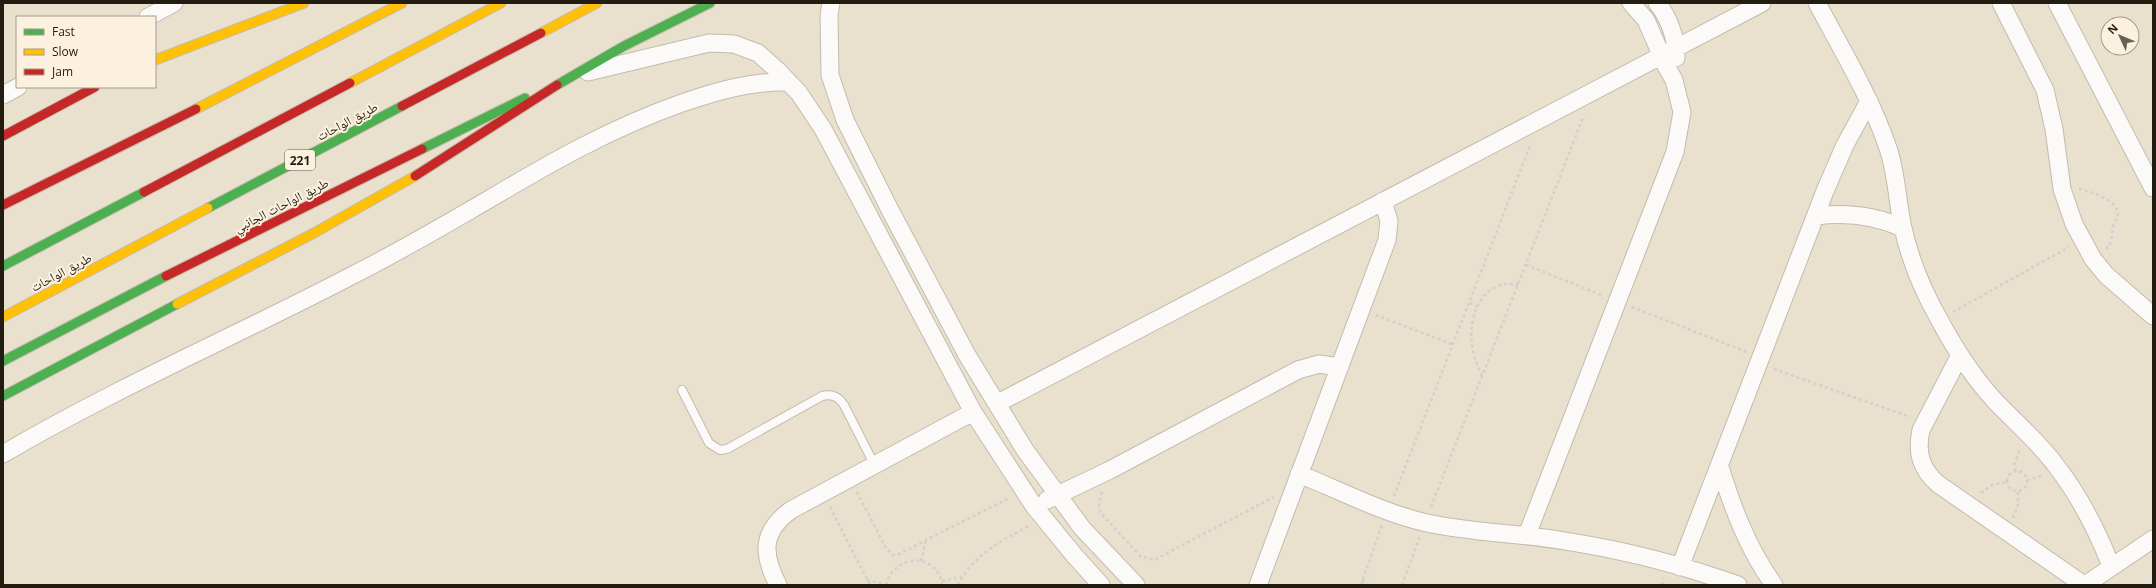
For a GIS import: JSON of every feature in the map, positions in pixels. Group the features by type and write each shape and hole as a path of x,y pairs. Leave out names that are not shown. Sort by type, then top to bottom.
{"main road":[{"path":"156,60 304,3"},
{"path":"3,205 161,127 402,3"},
{"path":"3,266 501,3"},
{"name":"طريق الواحات","path":"3,317 597,3"},
{"path":"3,396 101,343 328,226 416,176 496,127 574,75 651,32 710,3"},
{"name":"طريق الواحات الجانبي","path":"3,362 87,316 426,146 574,75"},
{"path":"3,136 92,88"}],"street":[{"path":"150,16 174,3"},
{"path":"832,3 829,15 830,75 845,120 909,247 967,355 998,403 1025,450 1056,496 1087,534 1136,585"},
{"path":"1527,535 1675,152 1682,112 1674,80 1661,56 1646,20 1631,3"},
{"path":"1657,3 1662,8 1673,34 1676,48 1674,80"},
{"path":"998,403 1762,3"},
{"path":"1817,3 1869,101 1889,150 1896,175 1903,228 1918,275 1939,320 1960,355 1994,399 2033,438 2074,489 2088,514 2111,566"},
{"path":"2001,3 2045,90 2054,129 2062,189 2074,224 2094,259 2121,289 2153,316"},
{"path":"2057,3 2153,188"},
{"path":"574,75 708,43 734,44 758,54 789,82 799,93 823,129 973,412 1023,491 1039,512 1102,585"},
{"path":"3,454 137,382 271,318 354,275 420,239 550,163 605,134 663,110 729,89 758,83 789,82"},
{"path":"3,95 16,88"},
{"path":"1680,567 1816,216 1845,145 1869,101"},
{"path":"1258,585 1362,310 1389,231 1387,211 1383,202"},
{"path":"1816,216 1858,214 1886,221 1903,228"},
{"path":"891,256 909,247"},
{"path":"947,365 967,355"},
{"path":"1960,355 1925,423 1918,442 1918,454 1922,466 1929,476 1938,484 2085,585 2153,539"},
{"path":"1039,512 1056,496 1110,470 1308,365 1330,364 1340,367"},
{"path":"778,585 768,563 766,547 770,532 778,519 822,492 973,412"},
{"path":"1720,467 1731,505 1747,540 1774,585"},
{"path":"1297,480 1425,522 1490,533 1527,535 1604,548 1680,567 1738,585"}],"lane":[{"path":"682,390 710,443 720,450 727,449 822,396 834,396 840,399 844,405 874,464"}],"path":[{"path":"1402,585 1425,522 1594,91"},
{"path":"1360,585 1388,510 1454,345 1539,120"},
{"path":"2062,189 2073,188 2084,190 2112,203 2117,210 2118,216 2113,227 2111,243 2094,259"},
{"path":"1939,320 2082,240"},
{"path":"1526,265 1761,361 1925,423"},
{"path":"1482,376 1472,350 1471,335 1477,307 1485,294 1498,285 1518,285"},
{"path":"1470,303 1477,307"},
{"path":"1362,310 1454,345"},
{"path":"2015,471 2016,454 2021,447 2033,438"},
{"path":"1110,470 1100,498 1100,512 1140,556 1149,560 1158,559 1297,480"},
{"path":"2015,471 2023,473 2027,480 2025,488 2018,491 2011,489 2007,482 2009,475 2015,471"},
{"path":"850,478 888,552 893,555 897,555 1023,491"},
{"path":"1973,507 1975,500 1985,488 2007,482"},
{"path":"2005,529 2016,512 2018,491"},
{"path":"822,492 870,585"},
{"path":"958,585 974,560 1039,512"},
{"path":"921,561 926,540"},
{"path":"867,580 886,585 889,575 903,563 921,561 930,565 937,572 942,580 942,585"},
{"path":"942,580 962,577"},
{"path":"1362,580 1368,585"}],"traffic: fast":[{"path":"557,85 624,46 710,3"},
{"path":"422,149 525,98"},
{"path":"208,208 402,106"},
{"path":"3,266 144,192"},
{"path":"3,361 166,276"},
{"path":"3,396 177,304"}],"traffic: slow":[{"path":"156,60 304,3"},
{"path":"196,109 402,3"},
{"path":"350,83 501,3"},
{"path":"541,33 597,3"},
{"path":"177,304 314,233 415,176"},
{"path":"3,317 208,208"}],"traffic: jam":[{"path":"402,106 541,33"},
{"path":"144,192 350,83"},
{"path":"415,176 557,85"},
{"path":"3,136 93,88"},
{"path":"3,205 196,109"},
{"path":"166,276 422,149"}]}
